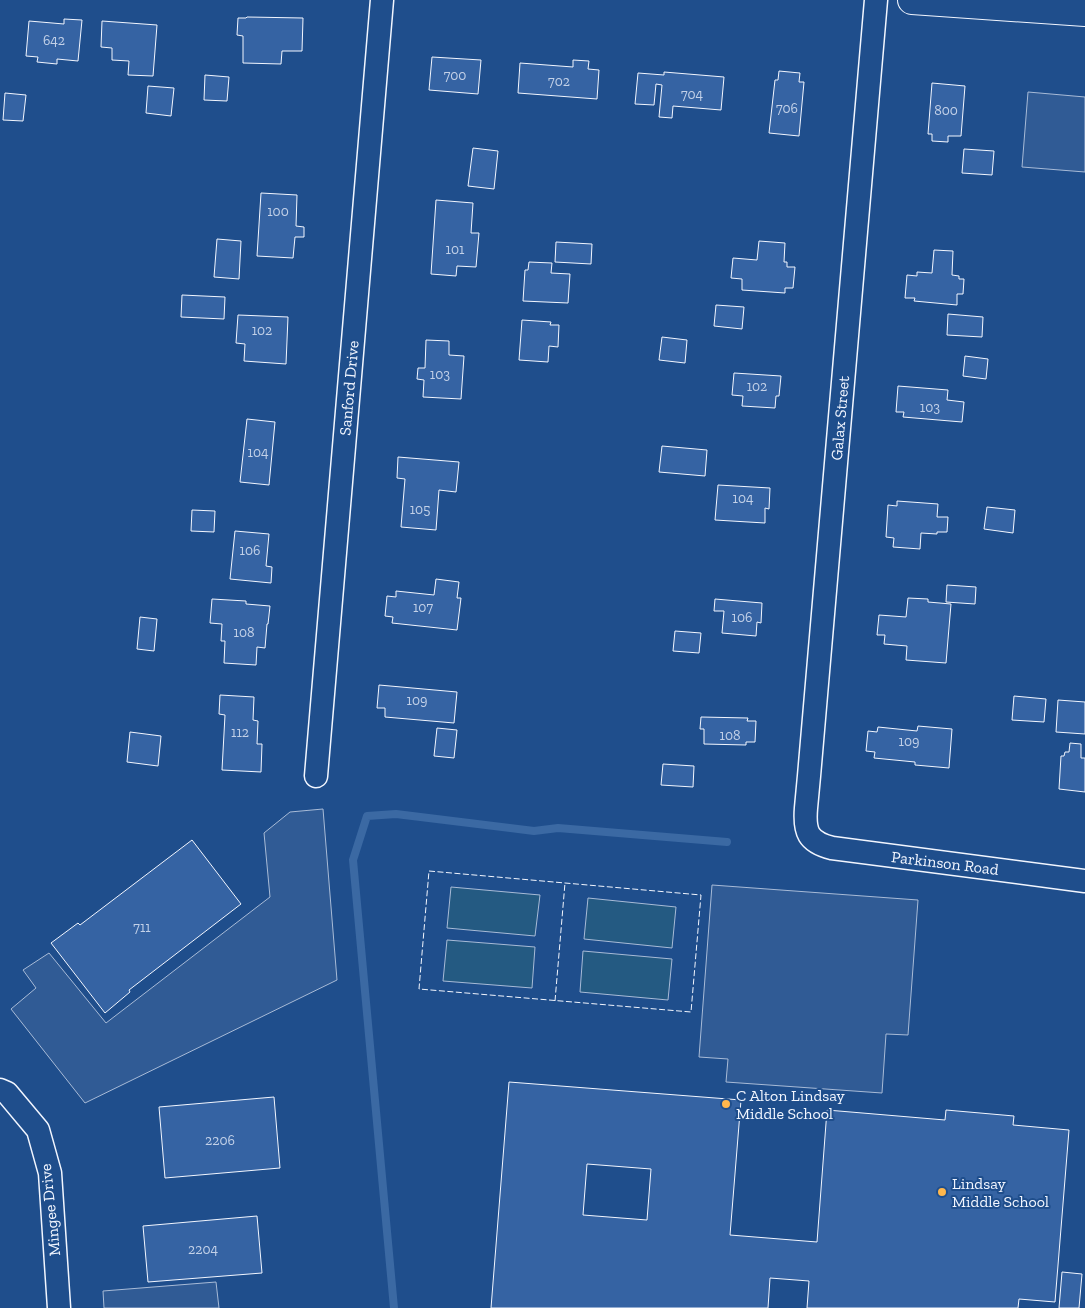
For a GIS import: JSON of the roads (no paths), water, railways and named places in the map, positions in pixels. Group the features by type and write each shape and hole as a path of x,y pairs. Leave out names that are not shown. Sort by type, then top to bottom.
{"main road":[{"path":"912,0 1085,12"}],"street":[{"name":"Sanford Drive","path":"316,776 382,0"},
{"name":"Galax Street","path":"809,834 805,819 876,0"},
{"name":"Parkinson Road","path":"809,834 817,843 832,848 1085,881"},
{"name":"Mingee Drive","path":"4,1092 38,1130 50,1173 59,1308"}],"waterway":[{"path":"394,1308 353,860 367,816 396,814 534,831 558,828 727,842"}],"place":[{"name":"C Alton Lindsay Middle School","path":"726,1104"},
{"name":"Lindsay Middle School","path":"942,1192"}]}
